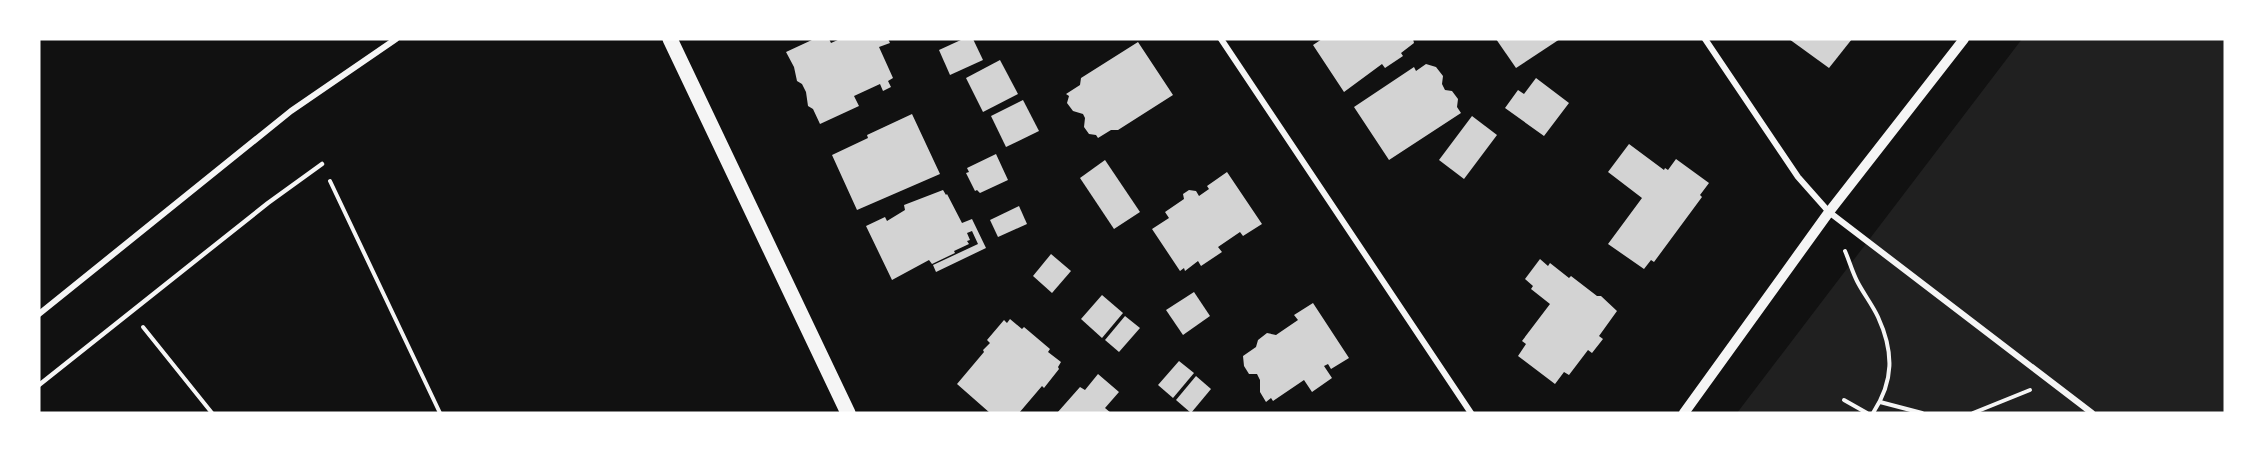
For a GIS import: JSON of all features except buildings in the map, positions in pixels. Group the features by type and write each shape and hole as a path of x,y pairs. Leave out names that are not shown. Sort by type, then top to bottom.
{"main road":[{"path":"670,39 850,410"}],"street":[{"path":"39,314 291,111 396,39"},
{"path":"1221,39 1471,413"},
{"path":"1705,39 1798,177 1829,212 2092,413"},
{"path":"1684,413 1829,212 1964,39"}],"lane":[{"path":"39,385 268,203 322,164"}],"path":[{"path":"322,164 440,413"},
{"path":"1829,212 1857,281 1878,316 1888,348 1890,375 1880,402 1873,413"},
{"path":"131,312 212,413"},
{"path":"1972,413 2023,394 2048,380"},
{"path":"1844,400 1867,413"},
{"path":"1880,402 1922,413"}],"shaded area":[{"path":"2022,39 2225,39 2225,413 1737,413"}]}
